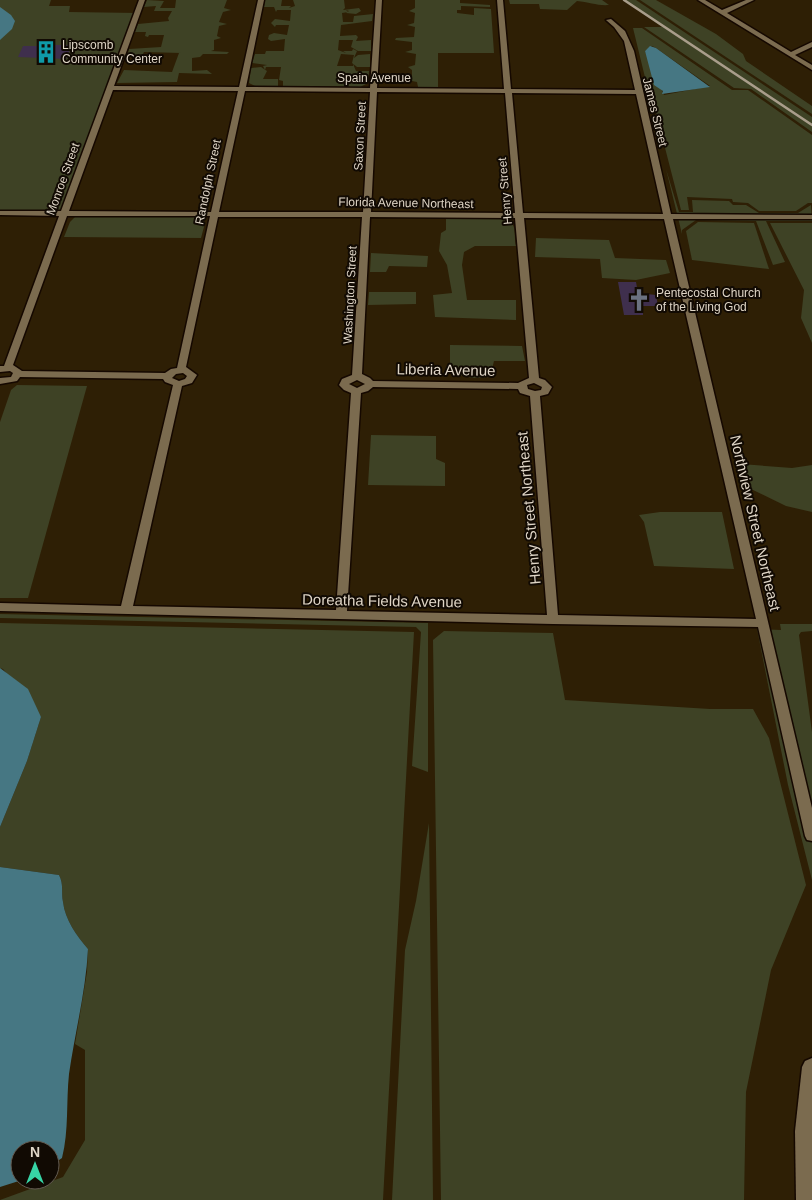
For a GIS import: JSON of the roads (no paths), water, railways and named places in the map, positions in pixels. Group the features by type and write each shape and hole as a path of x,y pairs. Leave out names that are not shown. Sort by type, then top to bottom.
{"main road":[{"path":"807,1200 805,1131 812,1067"}],"street":[{"name":"Monroe Street","path":"4,368 64,214 142,0"},
{"name":"Randolph Street","path":"181,370 240,89 261,0"},
{"name":"Saxon Street","path":"367,214 380,0"},
{"name":"Henry Street","path":"500,0 534,380"},
{"path":"701,0 812,68"},
{"path":"721,13 751,0"},
{"name":"James Street","path":"608,20 618,25 624,33 669,216"},
{"path":"790,55 812,44"},
{"name":"Spain Avenue","path":"110,88 639,92"},
{"name":"Florida Avenue Northeast","path":"0,213 812,217"},
{"name":"Washington Street","path":"357,377 367,214"},
{"name":"Northview Street Northeast","path":"669,216 812,836"},
{"path":"4,368 15,369 18,374"},
{"path":"0,383 10,380 18,374 167,376 171,372 181,370 188,372 192,377 189,381 178,384 170,382 167,376"},
{"path":"357,377 367,380 370,384 367,388 356,391 348,389 344,382 350,378 357,377"},
{"path":"534,380 544,383 547,387 545,392 535,394 524,391 522,386 527,381 534,380"},
{"path":"126,610 178,384"},
{"name":"Liberia Avenue","path":"370,384 522,386"},
{"path":"340,615 356,391"},
{"name":"Henry Street Northeast","path":"535,394 553,620"},
{"name":"Doreatha Fields Avenue","path":"0,607 763,623"}],"water":[{"path":"0,7 11,15 15,21 12,29 0,40"},
{"path":"650,46 656,48 710,87 662,94 663,91 654,85 645,51"},
{"path":"0,668 28,689 41,717 27,761 0,827"},
{"path":"0,867 59,875 66,915 88,949 83,996 69,1074 62,1158 60,1159 60,1140 10,1140 10,1184 0,1187"}],"railway":[{"path":"624,0 812,125"}],"place":[{"name":"Lipscomb Community Center","path":"46,52"},
{"name":"Pentecostal Church of the Living God","path":"639,300"}]}
